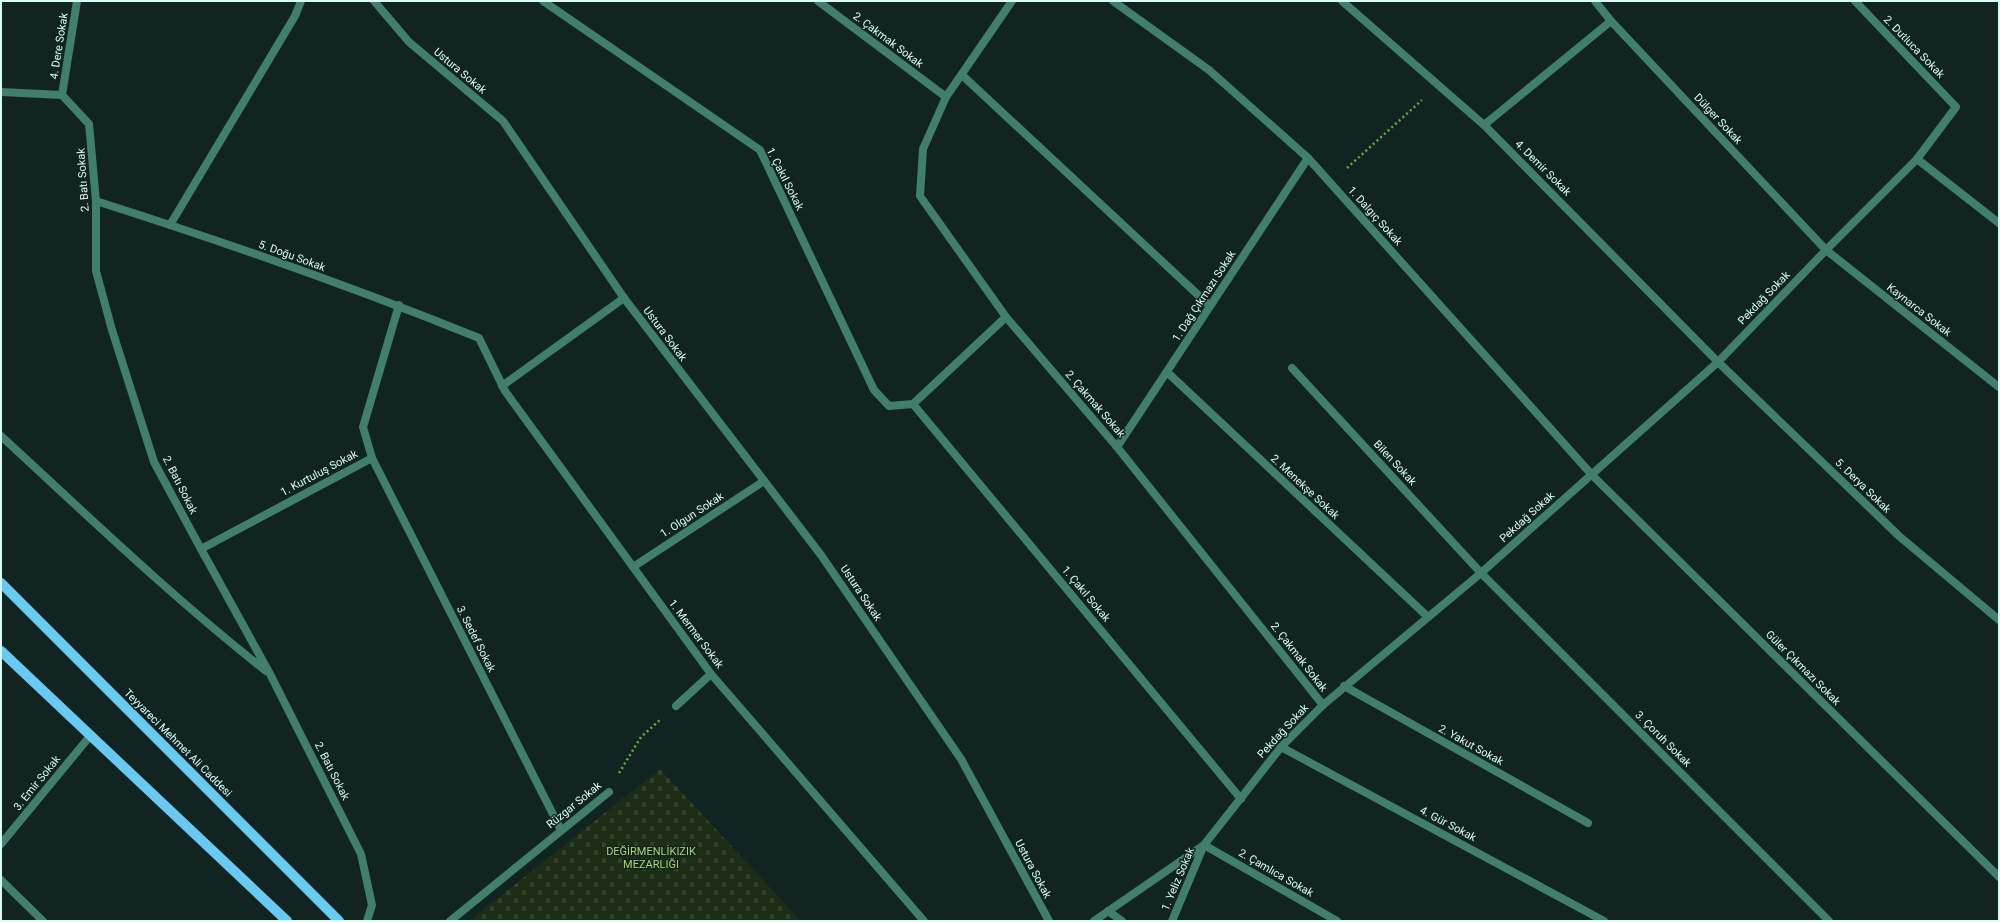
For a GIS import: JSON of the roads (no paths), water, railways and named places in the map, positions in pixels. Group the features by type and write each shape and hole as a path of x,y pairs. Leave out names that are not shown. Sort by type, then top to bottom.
{"main road":[{"name":"Teyyareci Mehmet Ali Caddesi","path":"1,583 339,921"},
{"path":"1,651 282,919"}],"street":[{"name":"4. Dere Sokak","path":"62,95 77,1"},
{"path":"170,225 295,16 302,1"},
{"name":"Ustura Sokak","path":"374,1 409,42 503,121 624,298 821,555 961,759 1049,921"},
{"name":"1. Çakıl Sokak","path":"543,1 760,150 874,390 889,406 913,404 1241,799"},
{"name":"2. Çakmak Sokak","path":"818,1 946,97"},
{"name":"2. Çakmak Sokak","path":"1012,1 946,97 923,149 920,196 1006,317 1117,446 1323,705"},
{"name":"1. Dalgıç Sokak","path":"1113,1 1209,70 1308,158 1592,475"},
{"name":"4. Demir Sokak","path":"1342,1 1484,125 1718,362"},
{"name":"Dülger Sokak","path":"1595,1 1611,21 1826,250"},
{"name":"2. Dutluca Sokak","path":"1855,1 1956,107"},
{"path":"1484,125 1611,21"},
{"path":"962,75 1210,306"},
{"path":"1,92 62,95"},
{"name":"2. Batı Sokak","path":"62,95 89,124 96,201 96,271 112,330 154,462 270,674 361,854 372,905 367,921"},
{"name":"Pekdağ Sokak","path":"1094,921 1204,845 1281,747 1323,705 1481,573 1718,362 1826,250 1917,160 1956,107"},
{"name":"1. Dağ Çıkmazı Sokak","path":"1117,446 1308,158"},
{"path":"1917,160 1999,223"},
{"name":"5. Doğu Sokak","path":"96,201 170,225 398,306 479,338"},
{"name":"Kaynarca Sokak","path":"1826,250 1999,387"},
{"path":"502,386 624,298"},
{"name":"1. Kurtuluş Sokak","path":"201,549 372,458 363,427 398,306"},
{"path":"913,404 1006,317"},
{"name":"1. Mermer Sokak","path":"479,338 502,386 711,674 924,921"},
{"name":"5. Derya Sokak","path":"1718,362 1899,536 1999,620"},
{"name":"Bilen Sokak","path":"1292,368 1481,573"},
{"name":"2. Menekşe Sokak","path":"1167,372 1428,617"},
{"path":"1,436 210,626 270,674"},
{"name":"3. Sedef Sokak","path":"372,458 561,830"},
{"name":"Güler Çıkmazı Sokak","path":"1592,475 1999,877"},
{"name":"1. Olgun Sokak","path":"633,567 764,481"},
{"name":"3. Çoruh Sokak","path":"1481,573 1829,921"},
{"path":"676,706 711,674"},
{"name":"2. Yakut Sokak","path":"1344,686 1588,824"},
{"name":"3. Emir Sokak","path":"1,844 90,736"},
{"name":"4. Gür Sokak","path":"1281,747 1604,921"},
{"name":"Rüzgar Sokak","path":"450,921 609,792"},
{"name":"1. Yeliz Sokak","path":"1172,921 1204,845"},
{"name":"2. Çamlıca Sokak","path":"1204,845 1337,921"},
{"path":"1,880 43,921"},
{"path":"1108,911 1122,921"}],"park label":[{"name":"DEĞİRMENLİKIZIK MEZARLIĞI","path":"651,857"}]}
